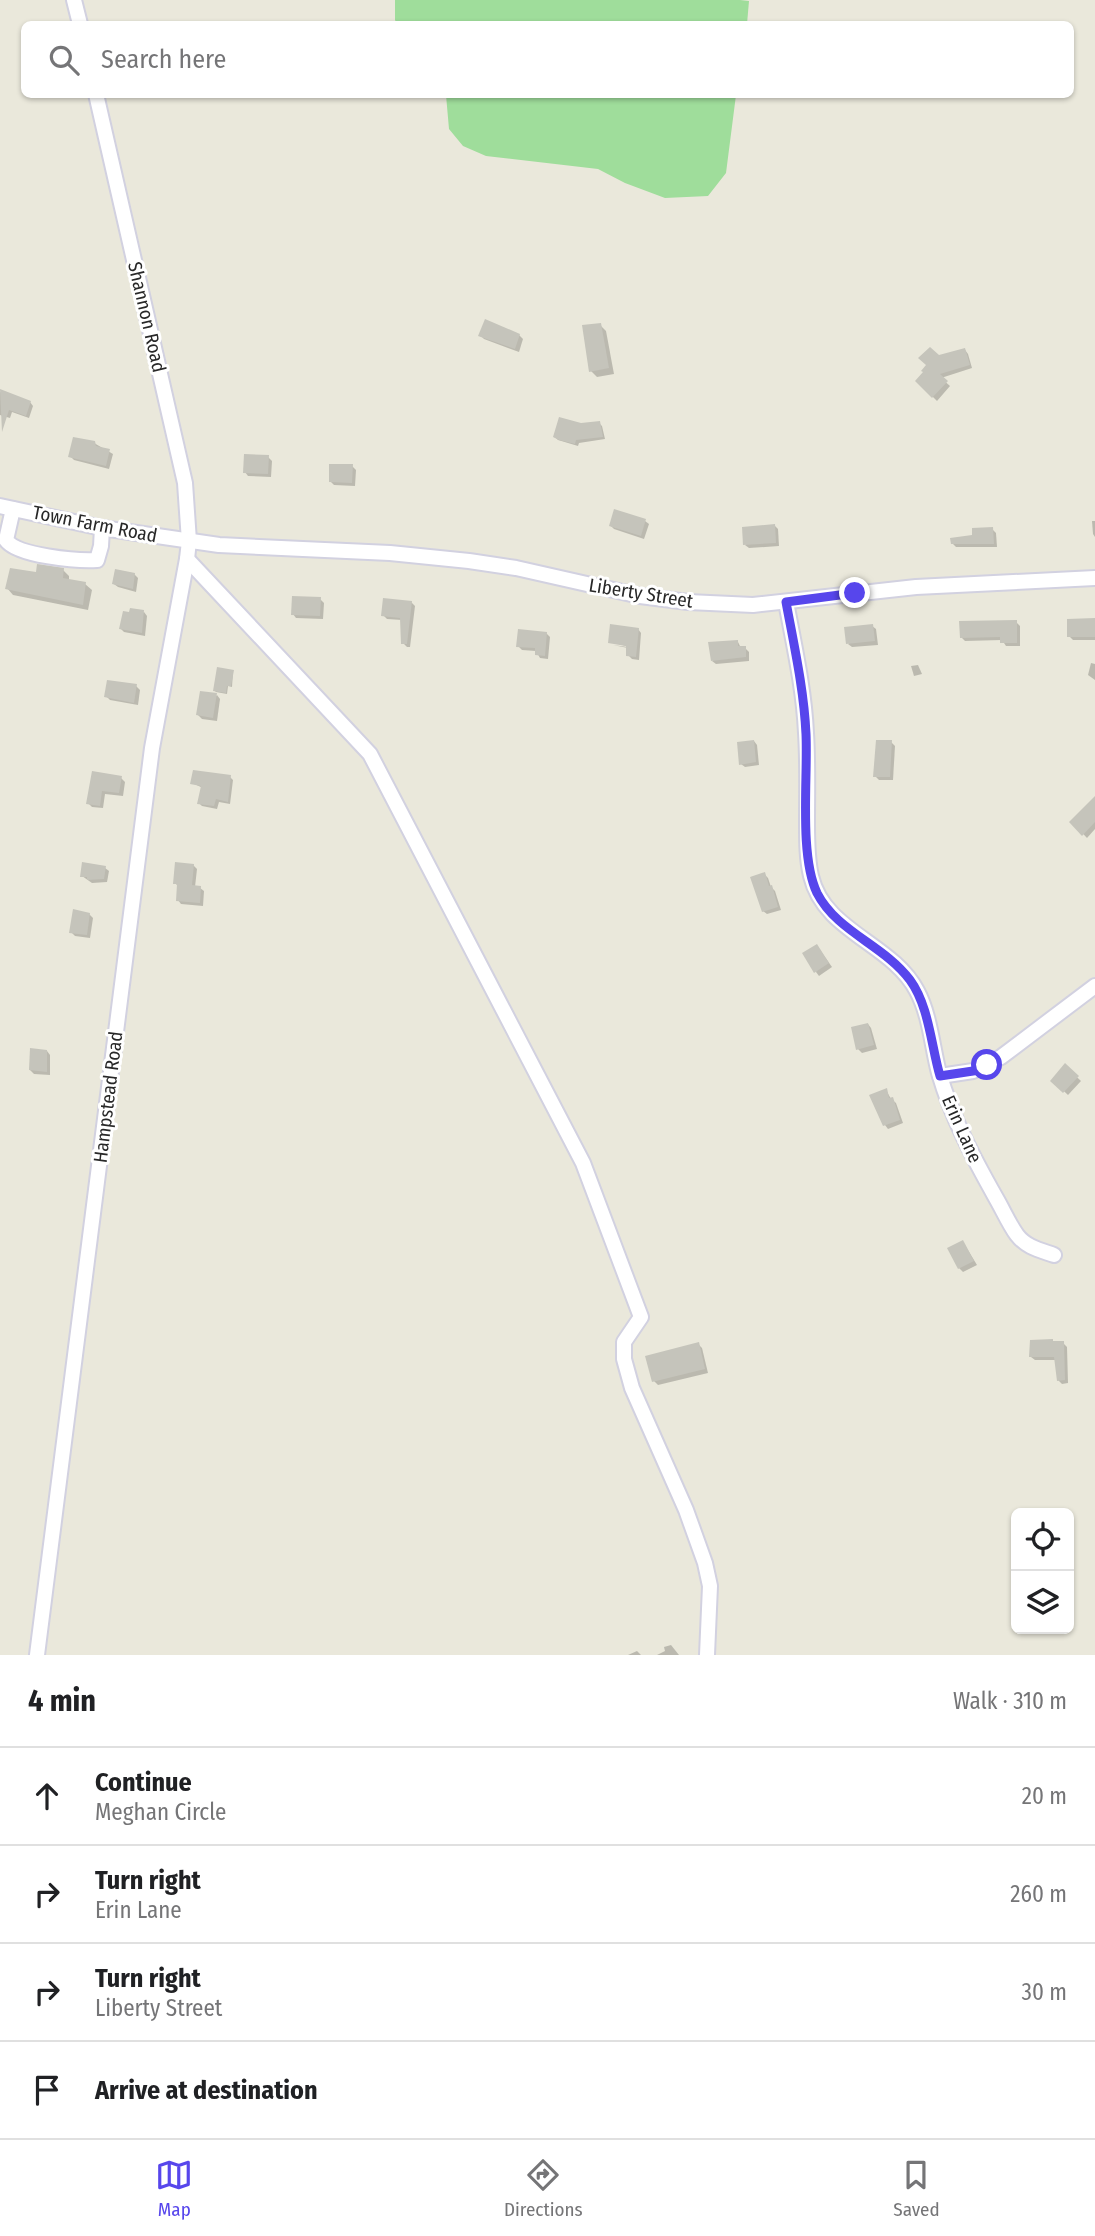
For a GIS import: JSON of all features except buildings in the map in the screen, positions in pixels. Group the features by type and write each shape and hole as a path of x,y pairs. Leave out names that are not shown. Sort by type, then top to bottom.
{"street":[{"path":"74,0 79,21"},
{"name":"Shannon Road","path":"97,98 185,483 189,541"},
{"path":"7,507 6,540 10,546 19,550 72,559 97,560 102,528"},
{"name":"Town Farm Road","path":"7,507 102,528 189,541"},
{"name":"Hampstead Road","path":"37,1655 151,760 189,541"},
{"name":"Liberty Street","path":"189,541 235,547 390,553 469,561 516,568 640,596 688,602 753,605 916,587 1095,578"},
{"path":"187,559 370,754 583,1163 641,1317 624,1342 624,1360 632,1388 686,1510 705,1563 710,1586 707,1655"},
{"name":"Erin Lane","path":"786,602 806,733 807,845 811,877 824,905 833,916 870,943 909,978 923,1007 951,1111 971,1153 1018,1236 1033,1248 1054,1255"},
{"path":"940,1076 973,1071 1001,1057 1095,986"}],"green space":[{"path":"395,0 749,1 747,21 395,20"},
{"path":"446,98 736,98 726,173 708,196 665,198 625,183 598,169 486,156 463,146 449,129"}],"route":[{"path":"855,593 786,602 806,733 807,845 811,877 824,905 833,916 870,943 909,978 923,1007 940,1076 973,1071 987,1065"}]}
